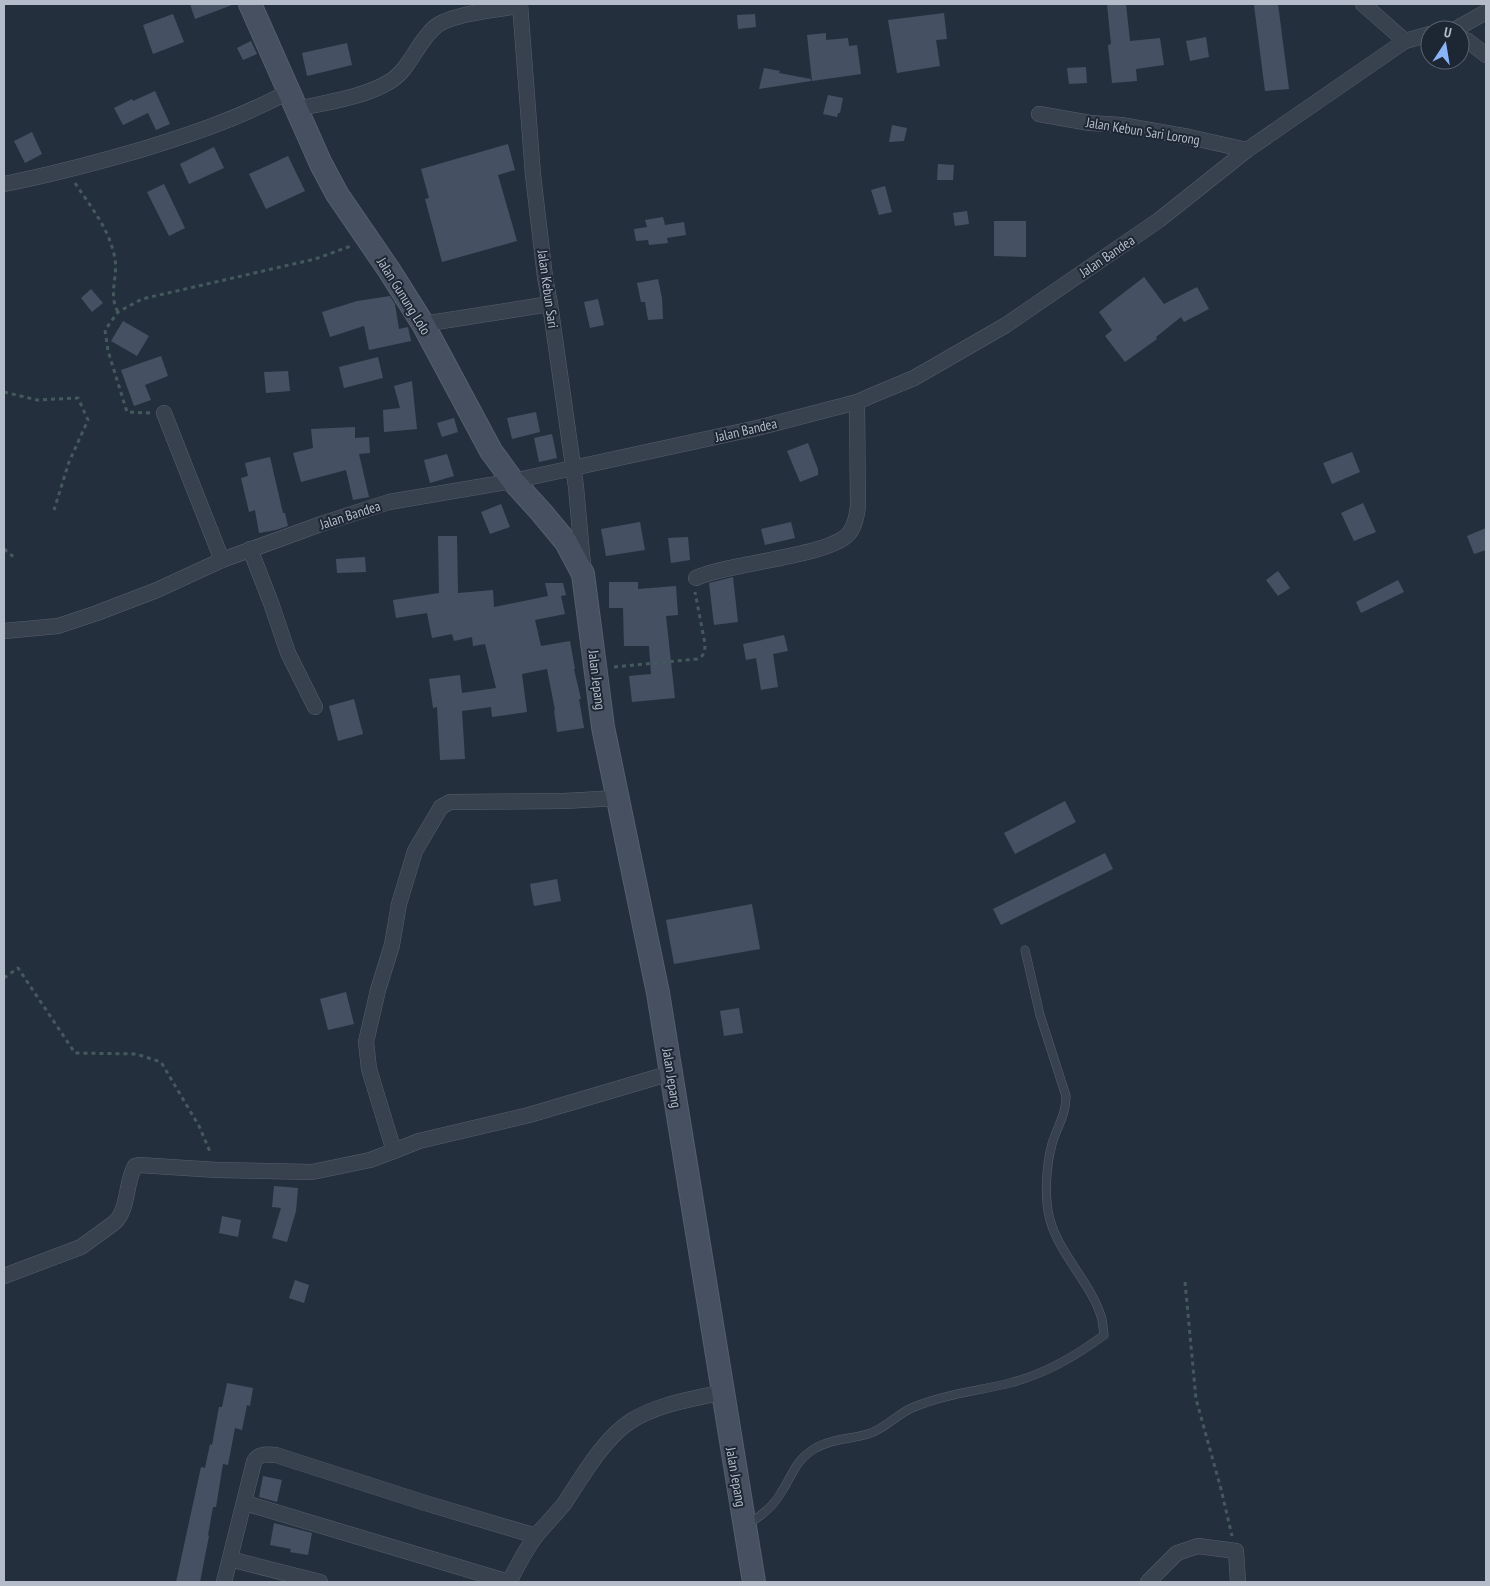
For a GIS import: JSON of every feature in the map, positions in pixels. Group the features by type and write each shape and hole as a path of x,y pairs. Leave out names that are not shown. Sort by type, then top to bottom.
{"street":[{"name":"Jalan Gunung Lolo","path":"250,4 320,164 337,194 390,270 423,324 491,451 513,481 561,536 583,574"},
{"path":"1363,4 1405,41"},
{"path":"6,180 67,170 206,129 292,100 348,97 374,89 390,82 401,71 435,26 464,16 520,5"},
{"name":"Jalan Kebun Sari","path":"520,5 533,175 545,277 574,468 583,574"},
{"path":"1470,21 1486,12"},
{"name":"Jalan Bandea","path":"4,631 58,626 89,616 157,590 250,549 389,502 513,481 574,468 757,428 857,402 914,378 1006,325 1159,220 1247,150 1405,41 1420,37"},
{"path":"1470,43 1486,55"},
{"name":"Jalan Kebun Sari Lorong","path":"1039,114 1167,133 1247,150"},
{"path":"423,324 550,304"},
{"path":"696,578 811,551 836,543 850,533 857,516 858,506 857,402"},
{"path":"164,413 222,560"},
{"path":"250,549 288,653 315,707"},
{"name":"Jalan Jepang","path":"583,574 603,726 658,993 754,1582"},
{"path":"394,1151 368,1069 366,1042 378,990 392,945 399,904 406,878 415,850 441,807 450,802 564,801 618,798"},
{"path":"4,1276 81,1247 114,1224 122,1212 131,1173 135,1166 312,1172 370,1160 419,1141 529,1115 671,1073"},
{"path":"245,1503 509,1582 536,1536 555,1516 591,1464 613,1437 630,1421 647,1412 723,1392"},
{"path":"224,1582 256,1458 260,1455 276,1455 536,1536"},
{"path":"1148,1582 1177,1553 1198,1546 1236,1551 1238,1582"},
{"path":"230,1559 320,1582"}],"lane":[{"path":"745,1525 758,1518 773,1505 783,1491 792,1470 814,1448 870,1433 913,1407 975,1390 1011,1383 1044,1372 1082,1352 1104,1335 1101,1316 1050,1221 1047,1180 1052,1144 1066,1109 1066,1096 1040,1015 1025,950"}],"path":[{"path":"67,170 108,234 115,257 113,303 118,312"},
{"path":"164,413 127,412 108,351 105,330 118,312 142,299 315,259 367,239"},
{"path":"4,392 37,400 78,398 88,420 70,462 54,510"},
{"path":"4,549 15,558"},
{"path":"596,668 702,657 705,653 705,644 694,585 696,578"},
{"path":"4,978 18,968 75,1053 136,1054 161,1062 199,1126 218,1170"},
{"path":"1185,1282 1196,1399 1236,1551"}],"building":[{"path":"190,4 232,4 232,5 195,19"},
{"path":"1107,4 1126,4 1130,41 1160,38 1164,65 1136,69 1137,81 1112,83 1108,45 1111,44"},
{"path":"1278,4 1289,89 1265,91 1254,5"},
{"path":"944,13 947,39 936,40 940,66 897,73 888,20"},
{"path":"173,14 184,42 153,54 143,25"},
{"path":"755,14 756,27 738,29 737,15"},
{"path":"826,33 826,40 848,38 849,46 857,45 861,74 812,81 807,35"},
{"path":"1206,37 1209,57 1190,61 1186,41"},
{"path":"251,41 257,54 243,60 237,48"},
{"path":"347,43 352,65 307,76 302,53"},
{"path":"1086,67 1087,83 1069,84 1067,68"},
{"path":"764,68 811,79 811,81 759,89"},
{"path":"155,91 170,124 156,130 148,113 123,125 114,108"},
{"path":"828,95 843,98 840,113 838,113 837,117 823,114"},
{"path":"892,125 907,128 904,141 889,142"},
{"path":"32,132 42,154 25,163 14,141"},
{"path":"508,144 515,170 498,175 517,241 442,262 425,199 429,198 421,169"},
{"path":"214,147 224,168 189,184 180,164"},
{"path":"288,156 305,191 266,209 249,174"},
{"path":"938,164 954,165 953,180 937,180"},
{"path":"164,184 185,228 169,236 147,192"},
{"path":"885,186 892,212 879,215 871,190"},
{"path":"967,211 969,224 955,226 953,213"},
{"path":"663,217 665,225 684,222 686,235 667,238 668,243 649,245 648,240 636,241 634,229 647,227 645,220"},
{"path":"994,221 1026,221 1026,257 994,256"},
{"path":"1144,277 1164,304 1197,287 1209,309 1184,322 1181,317 1156,337 1157,339 1125,362 1105,336 1112,330 1099,312"},
{"path":"658,279 662,298 663,319 648,320 645,302 641,302 637,283"},
{"path":"91,289 103,303 92,312 81,298"},
{"path":"390,296 395,304 399,329 408,327 411,341 369,350 364,326 330,337 322,312 357,301"},
{"path":"598,299 604,325 590,328 584,302"},
{"path":"123,321 149,336 137,356 111,341"},
{"path":"161,356 168,376 145,385 151,400 134,406 121,370"},
{"path":"378,357 383,378 344,388 339,367"},
{"path":"288,371 290,391 266,393 264,372"},
{"path":"412,381 417,429 384,432 383,410 400,408 394,386"},
{"path":"536,412 540,432 512,439 507,418"},
{"path":"454,418 458,432 442,437 437,423"},
{"path":"355,427 355,438 369,437 370,453 359,454 369,497 353,500 346,470 301,482 293,453 313,448 311,429"},
{"path":"552,434 557,458 539,462 534,438"},
{"path":"808,443 818,469 818,475 800,482 787,451"},
{"path":"1352,452 1360,472 1332,484 1323,463"},
{"path":"447,454 454,476 430,483 424,460"},
{"path":"270,457 283,513 285,513 288,526 259,533 255,510 249,512 241,478 248,476 245,463"},
{"path":"1363,503 1376,532 1354,541 1341,513"},
{"path":"501,504 510,527 490,534 481,512"},
{"path":"640,522 645,550 606,556 601,529"},
{"path":"791,522 795,538 765,545 761,529"},
{"path":"1486,528 1486,550 1474,554 1467,536"},
{"path":"438,536 457,536 458,593 493,590 494,607 548,596 545,583 563,583 566,595 561,596 565,614 535,620 541,646 570,641 581,699 579,699 584,728 557,732 547,669 522,674 527,712 492,717 491,707 462,711 465,759 440,760 437,707 433,708 429,679 460,675 462,693 496,688 485,644 473,646 472,637 454,641 452,634 432,638 427,613 396,618 393,600 439,593"},
{"path":"688,537 690,560 671,563 668,538"},
{"path":"365,557 366,572 337,573 336,559"},
{"path":"1278,571 1290,588 1278,596 1266,580"},
{"path":"733,577 738,622 714,625 709,583"},
{"path":"1398,580 1404,592 1361,613 1356,602"},
{"path":"609,582 638,582 638,589 676,586 678,615 666,616 675,698 632,702 629,676 651,674 649,646 624,646 623,608 609,608"},
{"path":"784,635 788,651 773,654 778,687 761,690 756,658 746,660 743,644"},
{"path":"354,699 363,734 338,741 329,706"},
{"path":"1065,801 1076,822 1015,854 1004,833"},
{"path":"1105,853 1113,869 1001,925 993,909"},
{"path":"557,879 561,901 534,906 530,884"},
{"path":"752,904 760,949 674,964 666,920"},
{"path":"346,992 354,1024 328,1030 320,999"},
{"path":"739,1008 743,1033 724,1036 720,1011"},
{"path":"274,1186 298,1188 296,1211 287,1242 272,1238 281,1208 272,1207"},
{"path":"222,1216 241,1220 238,1237 219,1233"},
{"path":"295,1280 309,1285 304,1303 289,1298"},
{"path":"227,1383 253,1388 250,1406 247,1405 242,1430 235,1428 228,1465 223,1464 216,1507 213,1507 200,1582 176,1582 201,1467 205,1468 210,1444 212,1445 219,1407 222,1407"},
{"path":"263,1476 282,1480 277,1502 259,1497"},
{"path":"274,1523 312,1533 308,1555 290,1552 291,1549 270,1545"}]}
